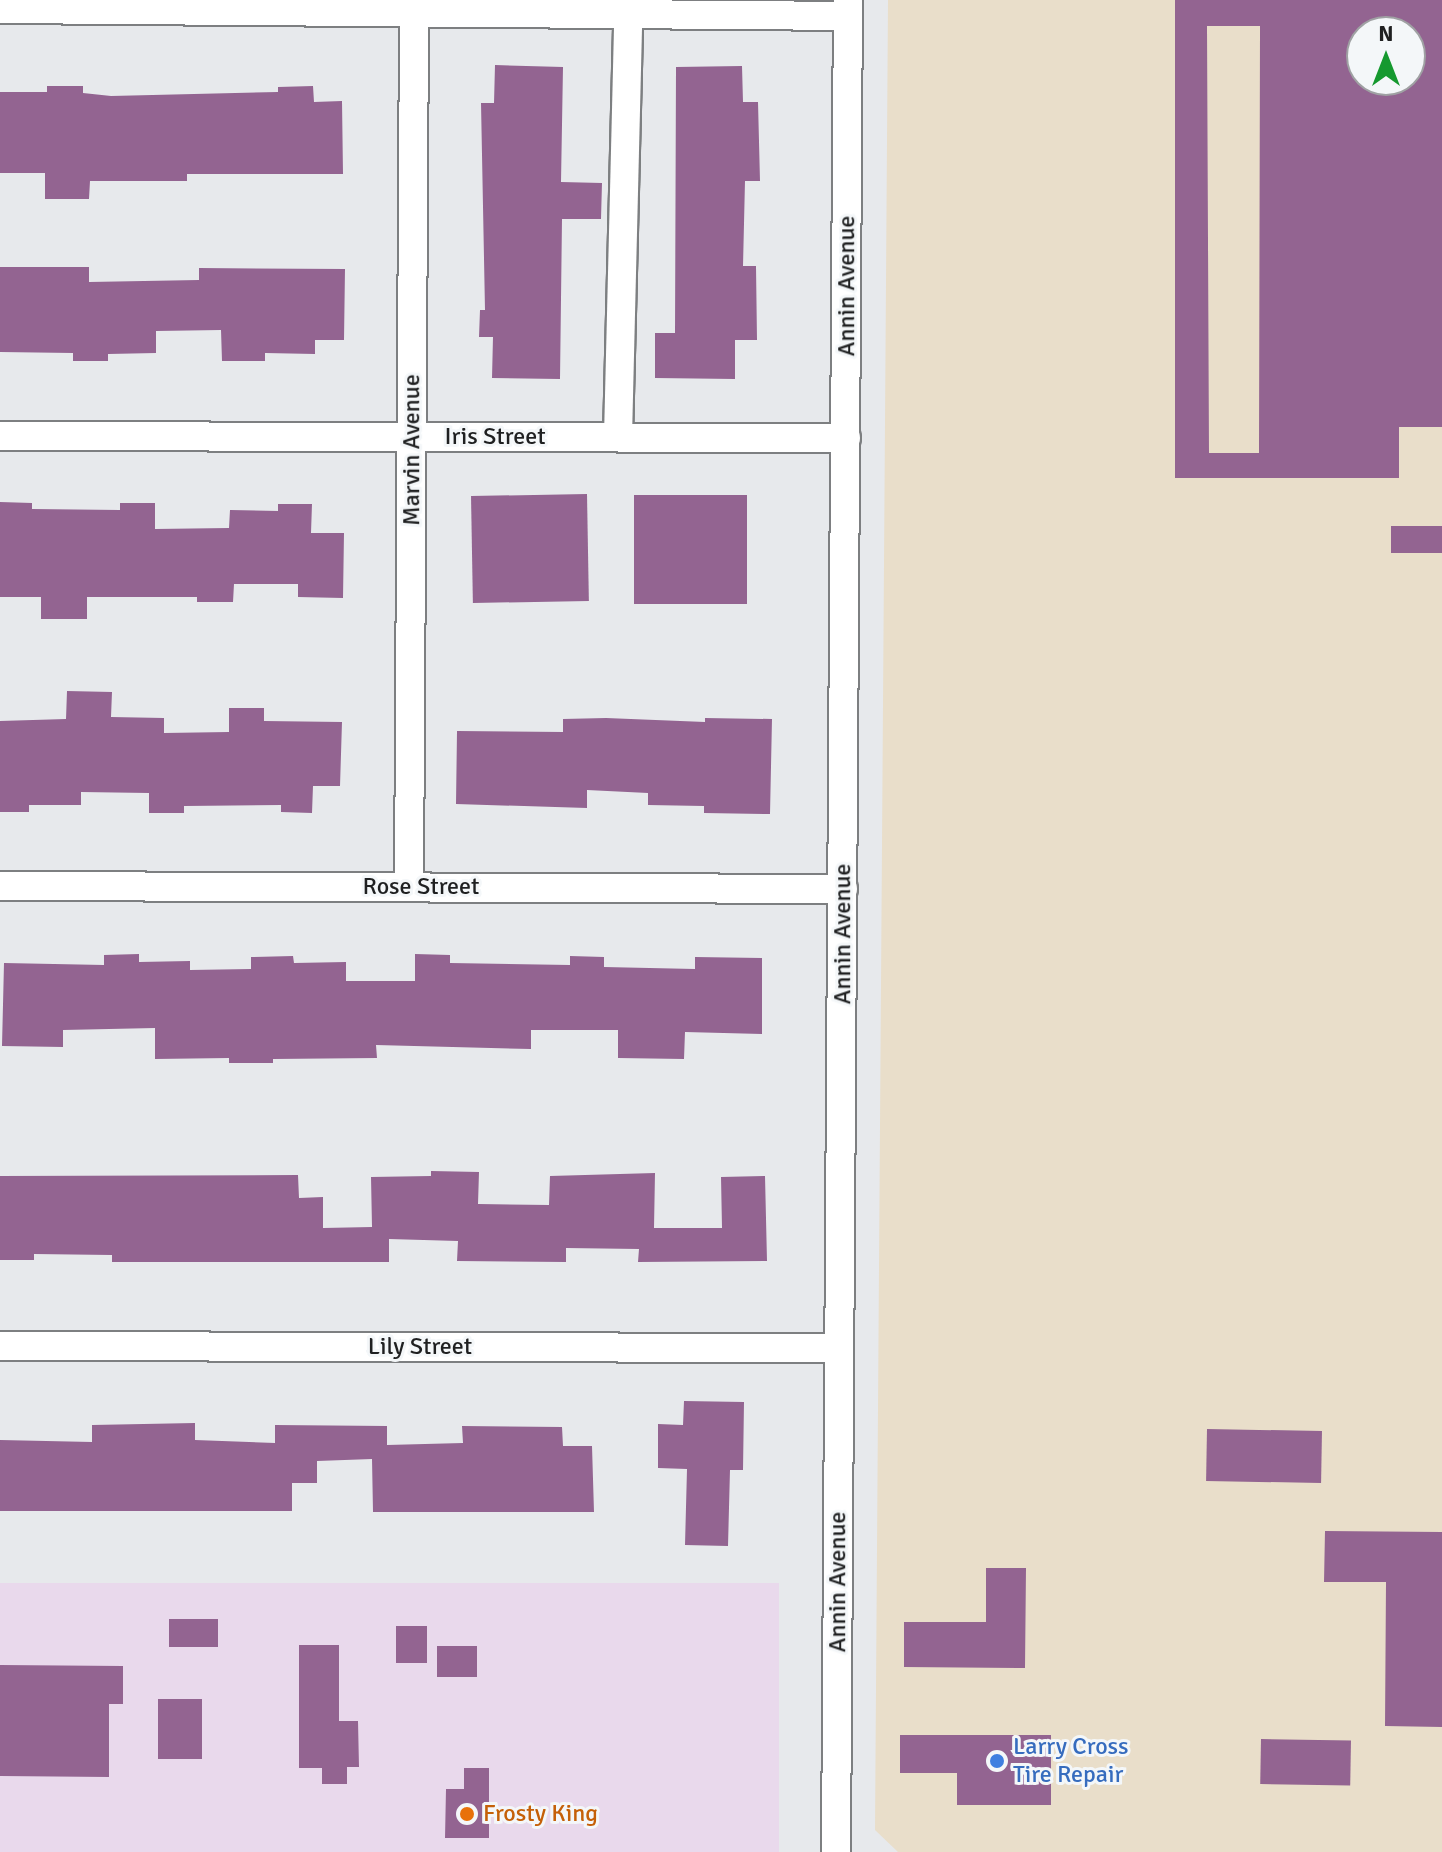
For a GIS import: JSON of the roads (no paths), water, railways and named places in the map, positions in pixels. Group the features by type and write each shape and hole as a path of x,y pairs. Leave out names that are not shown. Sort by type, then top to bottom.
{"street":[{"path":"0,9 628,14 848,8"},
{"name":"Annin Avenue","path":"836,1852 848,8"},
{"name":"Marvin Avenue","path":"409,887 414,12"},
{"path":"618,437 628,14"},
{"name":"Iris Street","path":"0,436 846,438"},
{"name":"Rose Street","path":"0,886 843,889"},
{"name":"Lily Street","path":"0,1346 839,1348"}],"place":[{"name":"Larry Cross Tire Repair","path":"997,1761"},
{"name":"Frosty King","path":"467,1814"}]}
